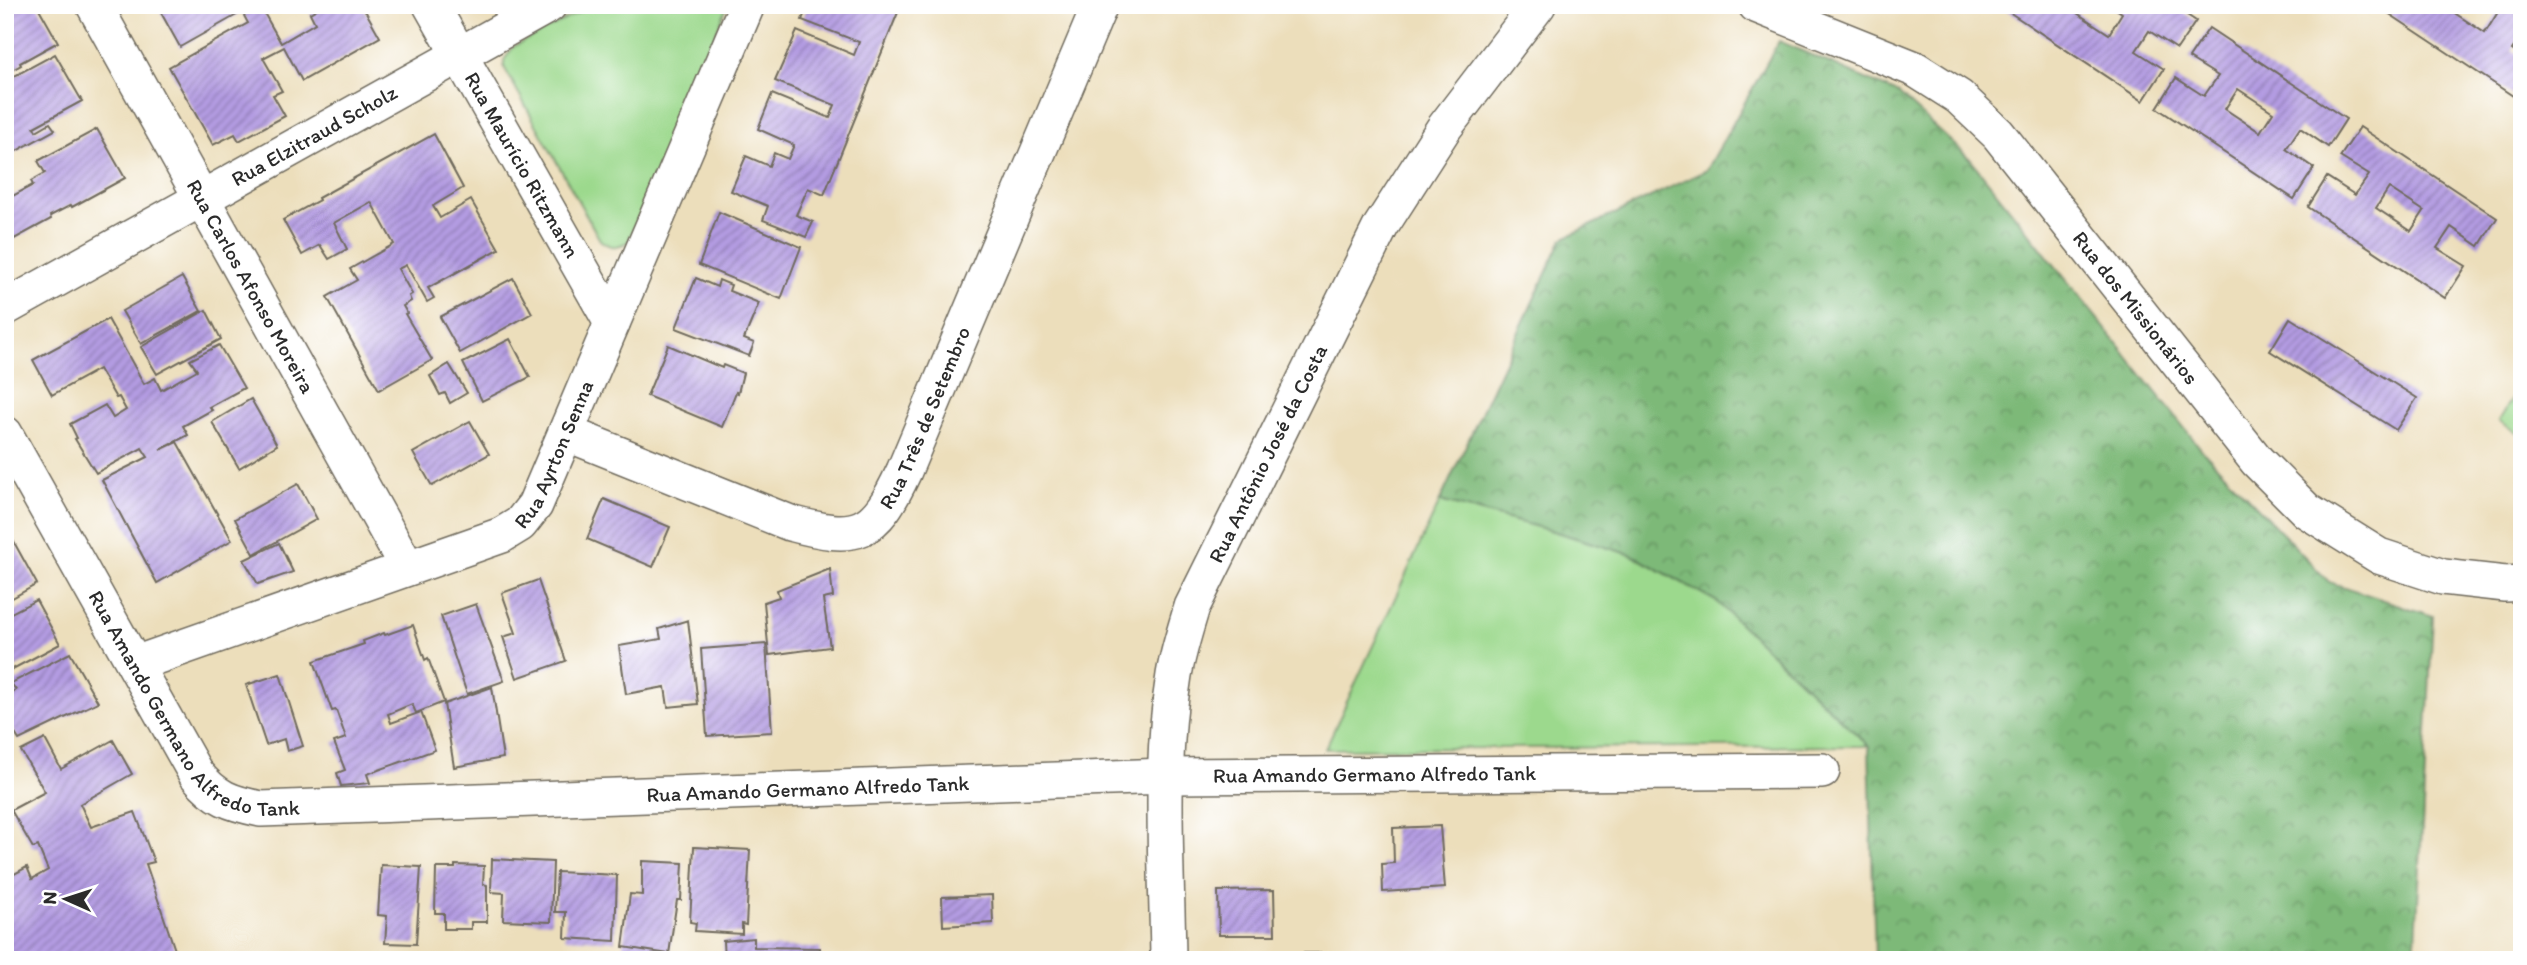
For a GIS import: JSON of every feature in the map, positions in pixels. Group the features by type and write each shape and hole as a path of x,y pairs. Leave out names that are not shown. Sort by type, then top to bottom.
{"street":[{"name":"Rua Carlos Afonso Moreira","path":"94,5 407,567"},
{"name":"Rua Maurício Ritzmann","path":"431,5 612,323"},
{"name":"Rua Elzitraud Scholz","path":"5,308 549,5"},
{"name":"Rua Três de Setembro","path":"566,433 790,523 819,531 849,533 876,521 891,500 904,471 1100,5"},
{"name":"Rua Antônio José da Costa","path":"1168,960 1166,776 1174,676 1192,607 1381,226 1444,128 1538,5"},
{"name":"Rua dos Missionários","path":"1756,5 1915,69 1959,97 1998,134 2257,461 2307,511 2379,556 2443,578 2522,583"},
{"name":"Rua Ayrton Senna","path":"135,664 502,535 520,524 535,505 746,6"},
{"name":"Rua Amando Germano Alfredo Tank","path":"5,434 196,774 210,791 234,804 261,809 1166,776 1822,771"}],"green space":[{"path":"593,5 728,5 628,242 617,246 607,245 600,240 504,67 504,60 514,46"},
{"path":"1779,41 1898,93 1970,159 2202,450 2329,582 2433,616 2415,960 1875,960 1869,746 1716,601 1632,555 1440,501 1562,239 1707,170"},
{"path":"2522,382 2522,435 2499,421"},
{"path":"1440,501 1632,555 1716,601 1869,746 1325,749"}],"building":[{"path":"37,5 58,42 5,74 5,6"},
{"path":"162,5 279,5 264,13 281,43 315,23 310,13 324,5 362,5 380,37 302,81 284,47 263,58 282,91 273,95 285,116 239,141 235,134 213,145 169,67 248,23 242,12 180,47 160,11 164,8"},
{"path":"808,5 901,5 824,195 808,188 796,215 813,222 806,237 763,220 768,206 731,191 746,156 769,166 774,153 788,159 794,145 758,129 772,94 830,118 835,105 775,81 797,31 854,55 859,42 802,20"},
{"path":"2009,5 2078,5 2074,11 2109,34 2122,13 2110,5 2172,5 2196,21 2177,49 2149,31 2136,51 2164,69 2143,101 2006,10"},
{"path":"2384,5 2453,5 2450,10 2485,33 2498,12 2487,5 2522,5 2522,35 2512,50 2522,57 2522,96 2519,100 2382,9"},
{"path":"2209,28 2346,119 2328,147 2300,128 2286,149 2314,168 2294,199 2157,108 2176,78 2204,96 2218,76 2189,58","holes":["2238,89 2273,112 2260,132 2225,109"]},
{"path":"55,54 82,101 34,127 36,131 50,123 55,130 13,153 5,139 5,118 10,116 5,107 5,81"},
{"path":"2360,127 2497,218 2479,246 2451,227 2437,248 2466,266 2445,298 2308,207 2327,177 2355,195 2369,175 2340,157","holes":["2389,188 2424,211 2411,231 2376,208"]},
{"path":"97,129 125,178 50,216 51,219 5,244 5,200 33,185 31,181 45,173 38,161"},
{"path":"434,134 463,188 433,206 440,218 471,200 499,249 428,288 434,298 427,302 406,265 398,269 412,294 409,296 411,301 403,306 407,313 405,314 432,360 379,390 327,297 357,280 350,269 394,244 371,202 334,223 347,249 329,259 320,245 302,255 283,220"},
{"path":"719,212 801,247 781,299 699,265"},
{"path":"182,277 201,311 141,344 122,311"},
{"path":"513,278 532,313 460,353 440,317"},
{"path":"696,278 717,287 719,280 731,285 729,291 759,303 744,339 754,343 749,356 676,328"},
{"path":"206,310 221,339 157,374 141,347"},
{"path":"2290,318 2417,398 2396,430 2270,351"},
{"path":"108,319 144,384 155,378 161,390 197,370 190,360 219,345 244,388 209,407 212,410 183,426 188,435 160,450 177,442 232,540 157,583 102,480 148,457 142,448 96,473 75,439 77,438 70,424 105,405 113,418 126,410 119,397 116,398 99,369 52,395 33,360"},
{"path":"510,339 530,377 482,401 463,363"},
{"path":"668,345 722,368 723,365 743,373 738,393 736,392 722,427 647,396"},
{"path":"449,364 467,393 450,403 445,393 440,395 430,376"},
{"path":"251,399 277,445 239,468 212,422"},
{"path":"470,421 489,454 432,486 413,453"},
{"path":"298,484 317,519 254,554 235,519"},
{"path":"604,499 670,527 653,567 587,539"},
{"path":"10,535 37,584 5,602 5,537"},
{"path":"279,543 293,572 258,584 244,560"},
{"path":"830,569 833,597 823,599 830,647 769,655 764,602 779,597 777,590"},
{"path":"538,580 566,661 517,678 503,637 516,633 502,593"},
{"path":"36,600 60,644 5,673 5,616"},
{"path":"476,604 504,681 467,694 441,616"},
{"path":"688,620 698,704 668,707 665,687 626,694 619,646 661,639 659,629"},
{"path":"413,625 444,702 416,713 412,704 388,714 391,723 421,712 435,750 367,774 370,783 341,786 337,773 345,770 334,742 346,738 336,710 332,711 314,661 364,644 363,641 384,633 385,635"},
{"path":"766,644 772,732 707,736 701,649"},
{"path":"70,653 98,702 19,740 5,717 5,695 16,690 11,683"},
{"path":"280,674 303,746 287,751 284,739 266,745 246,685"},
{"path":"492,687 503,758 454,767 444,704"},
{"path":"45,739 61,769 113,740 132,774 80,804 91,827 135,812 154,862 146,864 177,956 165,960 5,960 5,879 27,867 32,879 48,870 38,846 33,848 11,810 45,792 21,751"},
{"path":"1440,826 1445,888 1383,892 1382,864 1394,863 1393,828"},
{"path":"694,847 750,850 746,925 742,924 742,934 695,931 696,923 690,922"},
{"path":"492,859 553,862 551,922 503,920 504,893 491,892"},
{"path":"642,861 683,863 681,900 677,900 669,954 623,947 630,894 642,895"},
{"path":"381,865 421,867 416,944 385,943 387,916 378,915"},
{"path":"455,865 484,866 487,922 471,922 471,929 444,929 444,913 435,913 436,868 455,868"},
{"path":"557,872 617,875 615,941 565,938 566,912 555,912"},
{"path":"1274,890 1275,935 1219,935 1218,891"},
{"path":"992,895 993,923 943,926 942,897"},
{"path":"754,938 754,947 820,948 820,960 724,960 723,941"},
{"path":"1284,953 1324,953 1325,960 1284,960"}]}
